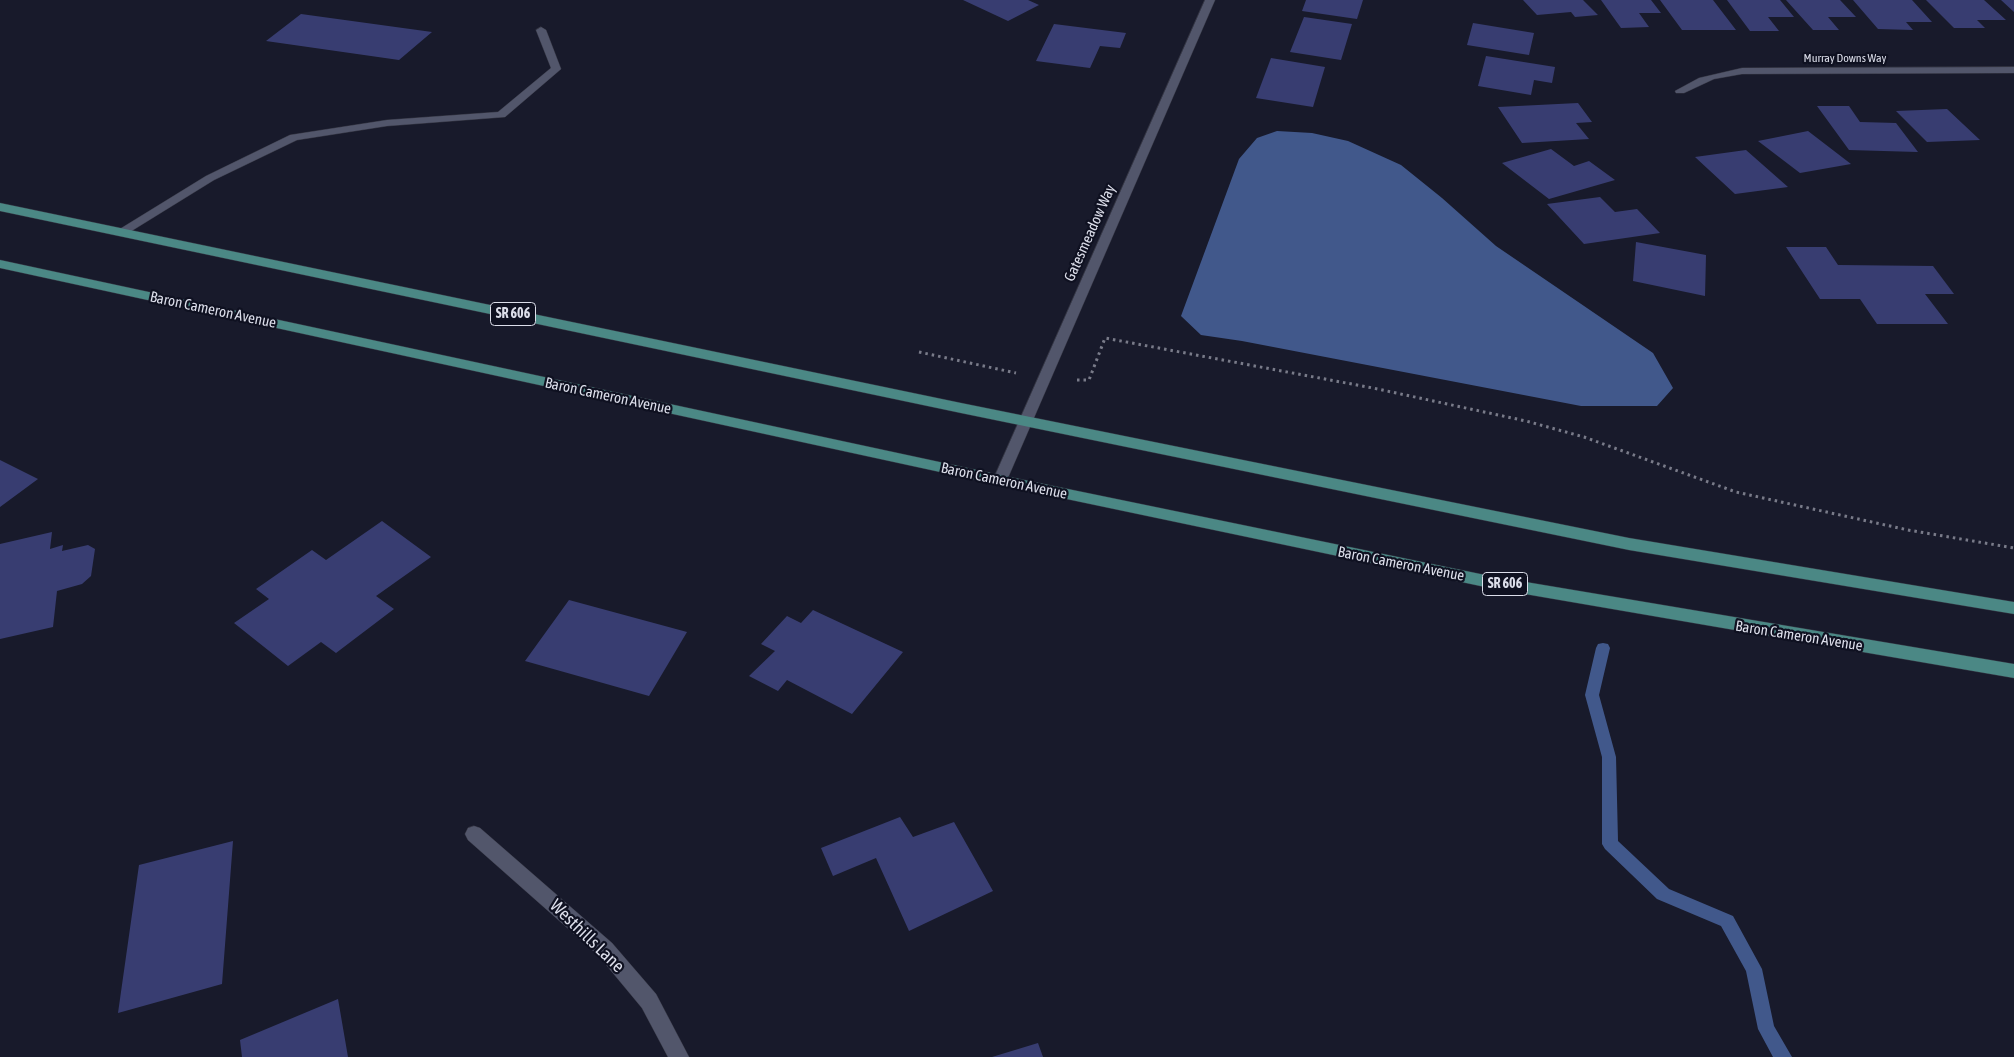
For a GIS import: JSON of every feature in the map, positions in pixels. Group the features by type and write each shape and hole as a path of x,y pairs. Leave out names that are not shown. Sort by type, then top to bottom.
{"main road":[{"name":"SR 606","path":"0,207 1629,544 2014,608"},
{"name":"Baron Cameron Avenue","path":"0,264 1000,480 1490,582 1753,628 2014,670"}],"street":[{"path":"1195,0 1209,1"},
{"name":"Gatesmeadow Way","path":"1000,480 1209,1"},
{"path":"121,232 210,178 294,136 387,123 501,115 556,69 541,30"},
{"name":"Murray Downs Way","path":"1680,91 1693,82 1717,74 1742,70 2014,70"},
{"name":"Westhills Lane","path":"474,834 605,949 649,1001 679,1057"}],"path":[{"path":"919,352 1044,378 1089,380 1105,338 1373,388 1526,421 1584,437 1736,492 1908,530 2014,548"}],"water":[{"path":"1277,131 1312,133 1348,141 1401,165 1496,246 1653,353 1673,388 1657,406 1581,406 1242,341 1201,335 1181,316 1239,159 1257,138"}],"building":[{"path":"963,0 1028,0 1039,5 1008,21"},
{"path":"1306,0 1363,0 1357,19 1302,11"},
{"path":"1523,0 1583,0 1598,15 1575,17 1571,12 1537,15"},
{"path":"1601,0 1651,0 1661,13 1639,13 1649,27 1621,28"},
{"path":"1660,0 1713,0 1736,30 1682,30"},
{"path":"1727,0 1780,0 1794,17 1768,17 1779,31 1750,31"},
{"path":"1786,0 1840,0 1856,17 1828,17 1839,30 1813,30"},
{"path":"1853,0 1912,0 1932,22 1906,22 1913,30 1878,29"},
{"path":"1926,0 1984,0 2006,20 1977,20 1985,28 1954,28"},
{"path":"2001,0 2014,0 2014,12"},
{"path":"301,14 432,32 399,60 266,41"},
{"path":"1304,17 1352,24 1341,60 1290,52"},
{"path":"1473,23 1534,33 1529,55 1467,45"},
{"path":"1054,24 1126,33 1120,48 1100,46 1090,68 1036,61"},
{"path":"1486,56 1555,67 1552,83 1534,80 1531,95 1478,86"},
{"path":"1271,58 1325,67 1313,107 1256,98"},
{"path":"1578,103 1592,122 1576,123 1589,139 1522,143 1498,107"},
{"path":"1817,106 1849,106 1860,122 1896,123 1918,152 1849,150"},
{"path":"1947,109 1980,140 1927,142 1896,111"},
{"path":"1808,131 1851,164 1800,173 1758,141"},
{"path":"1551,149 1574,166 1589,161 1615,180 1549,199 1502,163"},
{"path":"1746,150 1788,187 1735,194 1695,157"},
{"path":"1600,197 1615,212 1637,209 1660,233 1584,244 1547,204"},
{"path":"1636,242 1706,255 1705,296 1633,281"},
{"path":"1786,247 1826,247 1838,265 1933,266 1954,294 1925,294 1948,324 1877,324 1860,299 1820,299"},
{"path":"0,460 38,479 0,507"},
{"path":"382,521 431,557 376,596 394,609 336,653 321,642 288,666 234,623 269,599 256,589 312,550 326,560"},
{"path":"52,532 50,549 63,545 62,551 88,545 95,549 91,576 82,584 57,591 53,627 0,639 0,544"},
{"path":"569,600 687,632 649,696 525,661"},
{"path":"813,610 903,652 852,714 787,680 778,691 749,676 775,651 761,644 787,616 801,623"},
{"path":"900,817 913,837 954,822 993,891 909,931 876,858 833,876 821,848"},
{"path":"233,841 222,984 118,1013 139,865"},
{"path":"338,999 348,1057 242,1057 240,1040"},
{"path":"1038,1043 1043,1057 992,1057"}],"waterway":[{"path":"1603,648 1592,695 1609,757 1610,844 1663,894 1727,921 1754,969 1766,1029 1783,1057"}]}
